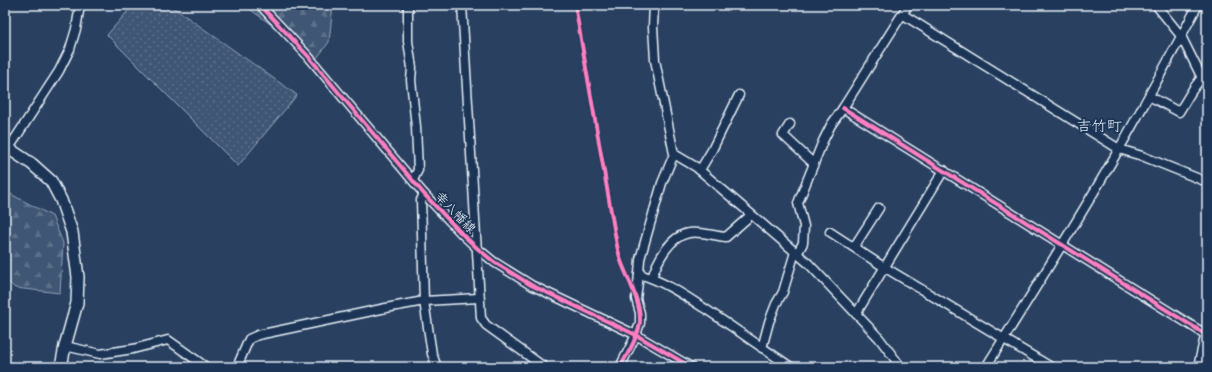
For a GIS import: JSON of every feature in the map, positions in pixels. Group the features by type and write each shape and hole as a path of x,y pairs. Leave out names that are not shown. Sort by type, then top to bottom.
{"main road":[{"path":"7,147 32,164 51,181 61,200 72,232 78,278 77,303 65,346 61,367"}],"street":[{"path":"7,147 59,71 70,49 76,29 80,5"},
{"name":"幸八幡線","path":"260,5 308,56 424,194 477,248 494,262 531,286 636,335 691,367"},
{"path":"408,5 408,41 412,68 411,80 416,127 418,170 413,180"},
{"path":"462,5 481,318 486,324 544,367"},
{"path":"620,367 636,335 640,323 640,313 636,299 640,258 662,184 674,154 655,60 653,27 654,5"},
{"path":"762,348 769,322 776,304 783,292 796,253 803,243 804,226 798,203 823,141 908,5"},
{"path":"1149,96 1179,112 1193,89 1205,78 1200,74 1181,36 1156,5"},
{"path":"986,367 1062,245 1119,149 1198,5"},
{"path":"902,14 1119,149 1142,156 1207,182"},
{"path":"700,170 712,150 739,95"},
{"path":"843,108 1062,245 1206,331 1205,344 1198,367"},
{"path":"790,124 783,135 814,164"},
{"path":"674,154 700,170 796,253 879,338 901,367"},
{"path":"856,314 944,170"},
{"path":"424,194 421,200 424,301 432,354 437,367"},
{"path":"854,247 879,208"},
{"path":"652,278 655,268 669,245 677,238 688,233 700,233 726,237 751,215"},
{"path":"830,232 884,267 1051,367"},
{"path":"639,274 665,284 692,300 791,367"},
{"path":"237,367 249,339 258,335 424,301 480,298"},
{"path":"65,346 100,354 132,349 168,340 201,366"},
{"path":"5,366 9,367"}],"green space":[{"path":"133,5 170,5 297,95 238,166 107,35"},
{"path":"244,5 333,5 329,42 317,58"},
{"path":"5,191 52,216 63,243 60,293 15,288 5,279"}],"cycle path":[{"path":"260,5 308,56 424,194 477,248 494,262 531,285 636,335 691,367"},
{"path":"575,5 617,245 621,261 634,291 640,314 640,322 637,333 620,367"},
{"path":"843,108 1205,334"}],"district":[{"name":"吉竹町","path":"1099,126"}]}
